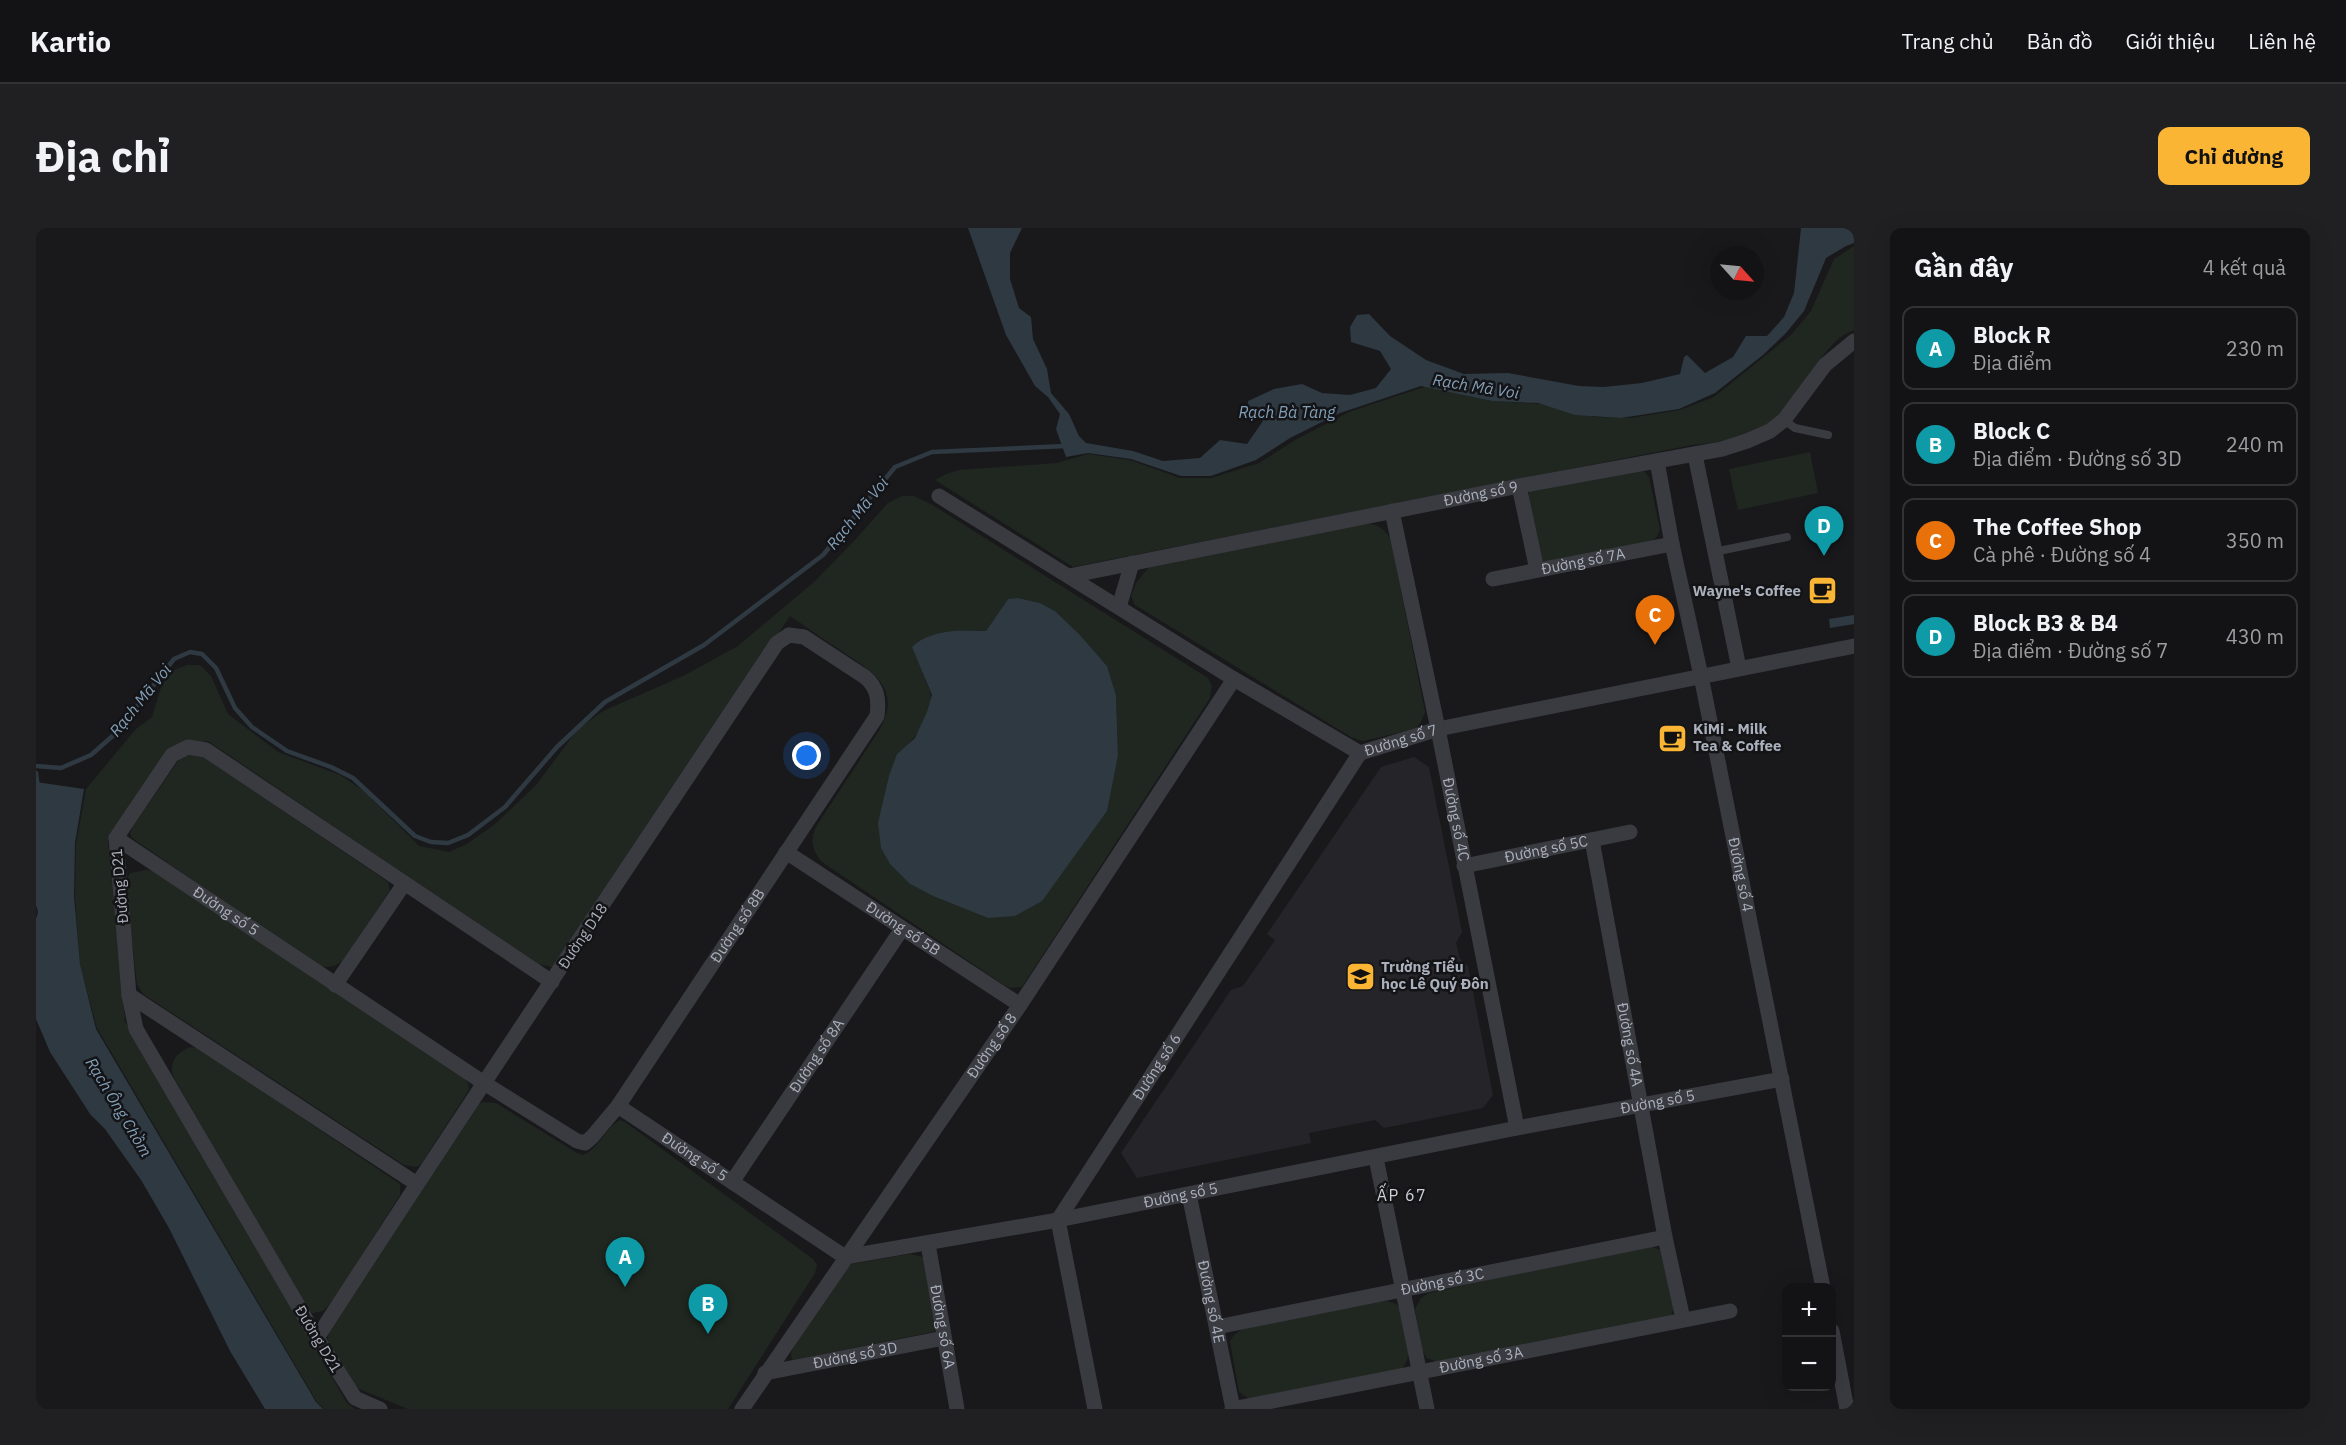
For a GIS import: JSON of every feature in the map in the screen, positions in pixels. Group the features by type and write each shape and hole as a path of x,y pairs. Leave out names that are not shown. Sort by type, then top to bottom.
{"street":[{"name":"Đường số 9","path":"1069,576 1519,486 1695,454 1747,441 1770,431 1784,420 1825,364 1854,341"},
{"path":"1695,454 1739,668"},
{"name":"Đường số 4","path":"1657,461 1822,1283"},
{"path":"1519,486 1537,570"},
{"name":"Đường số 7","path":"939,496 1234,679 1360,753 1438,729 1854,646"},
{"name":"Đường số 4C","path":"1392,511 1517,1128"},
{"name":"Đường số 7A","path":"1493,579 1672,544"},
{"path":"1119,607 1132,563"},
{"name":"Đường D18","path":"317,1338 484,1083 771,653 784,637 789,635 804,637 865,677 872,683 879,700"},
{"name":"Đường số 8","path":"742,1409 1020,1005 1234,679"},
{"name":"Đường số 8B","path":"585,1143 618,1106 877,716 879,700"},
{"name":"Đường D21","path":"380,1409 355,1398 317,1338 136,1029 129,995 116,838 172,755 188,747 206,750 552,982"},
{"name":"Đường số 6","path":"1058,1220 1360,753"},
{"name":"Đường số 5C","path":"1464,866 1630,832"},
{"name":"Đường số 5","path":"116,838 484,1083 578,1141 585,1143"},
{"name":"Đường số 4A","path":"1592,840 1665,1237 1683,1319"},
{"name":"Đường số 5B","path":"786,852 1020,1005"},
{"path":"334,985 404,884"},
{"name":"Đường số 8A","path":"732,1182 902,929"},
{"path":"129,995 417,1184"},
{"name":"Đường số 5","path":"618,1106 845,1257 1058,1220 1517,1128 1782,1079"},
{"path":"1376,1158 1427,1409"},
{"name":"Đường số 4E","path":"1189,1194 1233,1409"},
{"path":"1058,1220 1095,1409"},
{"name":"Đường số 3C","path":"1217,1327 1665,1237"},
{"name":"Đường số 6A","path":"928,1244 957,1409"},
{"name":"Đường số 3A","path":"1233,1409 1730,1311"},
{"path":"1833,1337 1847,1409"},
{"name":"Đường số 3D","path":"765,1373 944,1338"}],"lane":[{"path":"1784,420 1795,428 1828,435"},
{"path":"1714,552 1787,537"}],"shaded area":[{"path":"1854,246 1854,330 1832,345 1782,413 1762,427 1740,436 1073,567 935,480 959,470 1057,463 1088,454 1130,460 1180,478 1211,478 1259,463 1295,440 1349,412 1427,386 1492,401 1542,404 1594,417 1630,418 1680,410 1714,397 1792,334 1811,311 1834,259"},
{"path":"1810,452 1818,493 1738,510 1729,469"},
{"path":"1637,468 1649,477 1660,530 1656,538 1647,545 1549,563 1543,561 1538,555 1528,503 1529,492 1534,487"},
{"path":"902,496 914,496 931,504 1208,678 1212,686 1210,698 1022,987 1010,988 1004,985 822,862 818,857 813,844 813,835 817,825 880,729 888,702 886,691 880,682 863,665 790,616 560,961 553,967 537,964 208,741 180,744 110,833 108,841 125,1021 347,1403 355,1409 324,1409 317,1402 97,1028 80,965 75,896 76,844 86,789 136,729 152,717 162,684 174,670 187,665 200,665 211,676 228,714 278,752 340,775 364,791 419,846 449,852 467,844 495,824 536,785 578,729 603,711 683,676 738,646 814,582 888,503","holes":["1018,598 1040,603 1055,611 1107,666 1116,695 1118,756 1107,810 988,918 933,896 910,884 897,754 915,736 927,714 931,697 925,679 964,630 986,631 1008,599"]},
{"path":"1365,524 1380,528 1391,540 1425,712 1415,729 1363,741 1351,737 1135,605 1131,596 1136,583 1149,567"},
{"path":"190,754 204,757 388,882 390,890 343,961 326,967 309,960 132,838 130,834 132,828 178,761"},
{"name":"Trường Tiểu học Lê Quý Đôn","path":"1414,757 1429,767 1462,932 1456,943 1460,959 1468,966 1493,1095 1483,1108 1384,1128 1375,1120 1309,1133 1311,1143 1137,1178 1121,1153 1231,990 1243,986 1275,940 1267,934 1381,767"},
{"path":"153,871 465,1079 469,1090 421,1164 417,1167 404,1165 143,994 137,984 125,882 130,873"},
{"path":"191,1047 200,1049 400,1184 400,1195 332,1302 323,1311 313,1313 308,1310 174,1078 172,1068 177,1055"},
{"path":"496,1103 583,1155 593,1149 610,1128 620,1120 625,1122 813,1259 817,1265 815,1273 728,1409 408,1409 359,1389 354,1384 327,1341 329,1329 479,1104"},
{"path":"1648,1245 1660,1250 1674,1309 1670,1318 1440,1363 1427,1358 1422,1350 1415,1309 1421,1298 1429,1293"},
{"path":"910,1254 923,1257 936,1329 933,1332 792,1360 793,1348 847,1268 852,1264"},
{"path":"1382,1299 1396,1304 1400,1309 1409,1350 1408,1358 1400,1370 1251,1400 1239,1392 1230,1341 1242,1329"}],"water":[{"name":"Rạch Bà Tàng","path":"968,228 1022,228 1010,253 1010,279 1019,308 1031,317 1033,339 1047,369 1051,393 1069,414 1079,436 1086,443 1133,451 1163,461 1200,458 1220,440 1247,444 1263,421 1248,407 1248,401 1274,389 1302,384 1322,393 1350,395 1376,388 1391,369 1380,351 1351,342 1350,327 1357,315 1369,314 1390,336 1426,360 1464,374 1508,373 1579,386 1604,387 1642,383 1680,374 1684,357 1687,355 1705,373 1733,357 1746,336 1767,336 1784,317 1794,293 1801,228 1854,228 1854,243 1826,258 1804,311 1786,333 1763,355 1715,393 1679,409 1621,418 1575,415 1538,403 1492,401 1421,386 1340,413 1290,438 1256,460 1211,476 1181,476 1131,459 1088,453 1066,457 1056,429 1060,414 1048,397 1035,386 1006,335"},
{"path":"1018,598 1040,603 1055,611 1107,666 1116,695 1118,756 1107,811 1042,901 1015,916 988,918 933,896 910,884 890,864 881,848 878,823 889,776 897,754 915,738 932,695 912,647 937,634 986,631 1008,599"},
{"path":"1854,615 1854,624 1830,628 1829,619"},
{"path":"36,782 84,789 75,843 74,896 80,964 96,1029 316,1402 323,1409 265,1409 230,1351 169,1228 141,1180 105,1129 90,1114 50,1052 36,1019 36,919 38,912 36,905"}],"waterway":[{"name":"Rạch Mã Voi","path":"36,766 61,768 91,755 116,733 174,659 190,652 202,654 216,668 235,708 252,727 287,751 331,767 353,778 415,836 431,842 448,843 468,835 505,807 557,747 605,702 704,645 823,555 895,467 932,452 1066,446"},
{"name":"Rạch Ông Chồm","path":"36,773 38,788"}],"place":[{"name":"Block B3 & B4","path":"1824,556"},
{"name":"Wayne's Coffee","path":"1822,591"},
{"name":"The Coffee Shop","path":"1655,645"},
{"name":"KiMi - Milk Tea & Coffee","path":"1672,738"},
{"name":"Trường Tiểu học Lê Quý Đôn","path":"1360,976"},
{"name":"Block R","path":"625,1287"},
{"name":"Block C","path":"708,1334"}],"district":[{"name":"ẤP 67","path":"1402,1195"}]}
